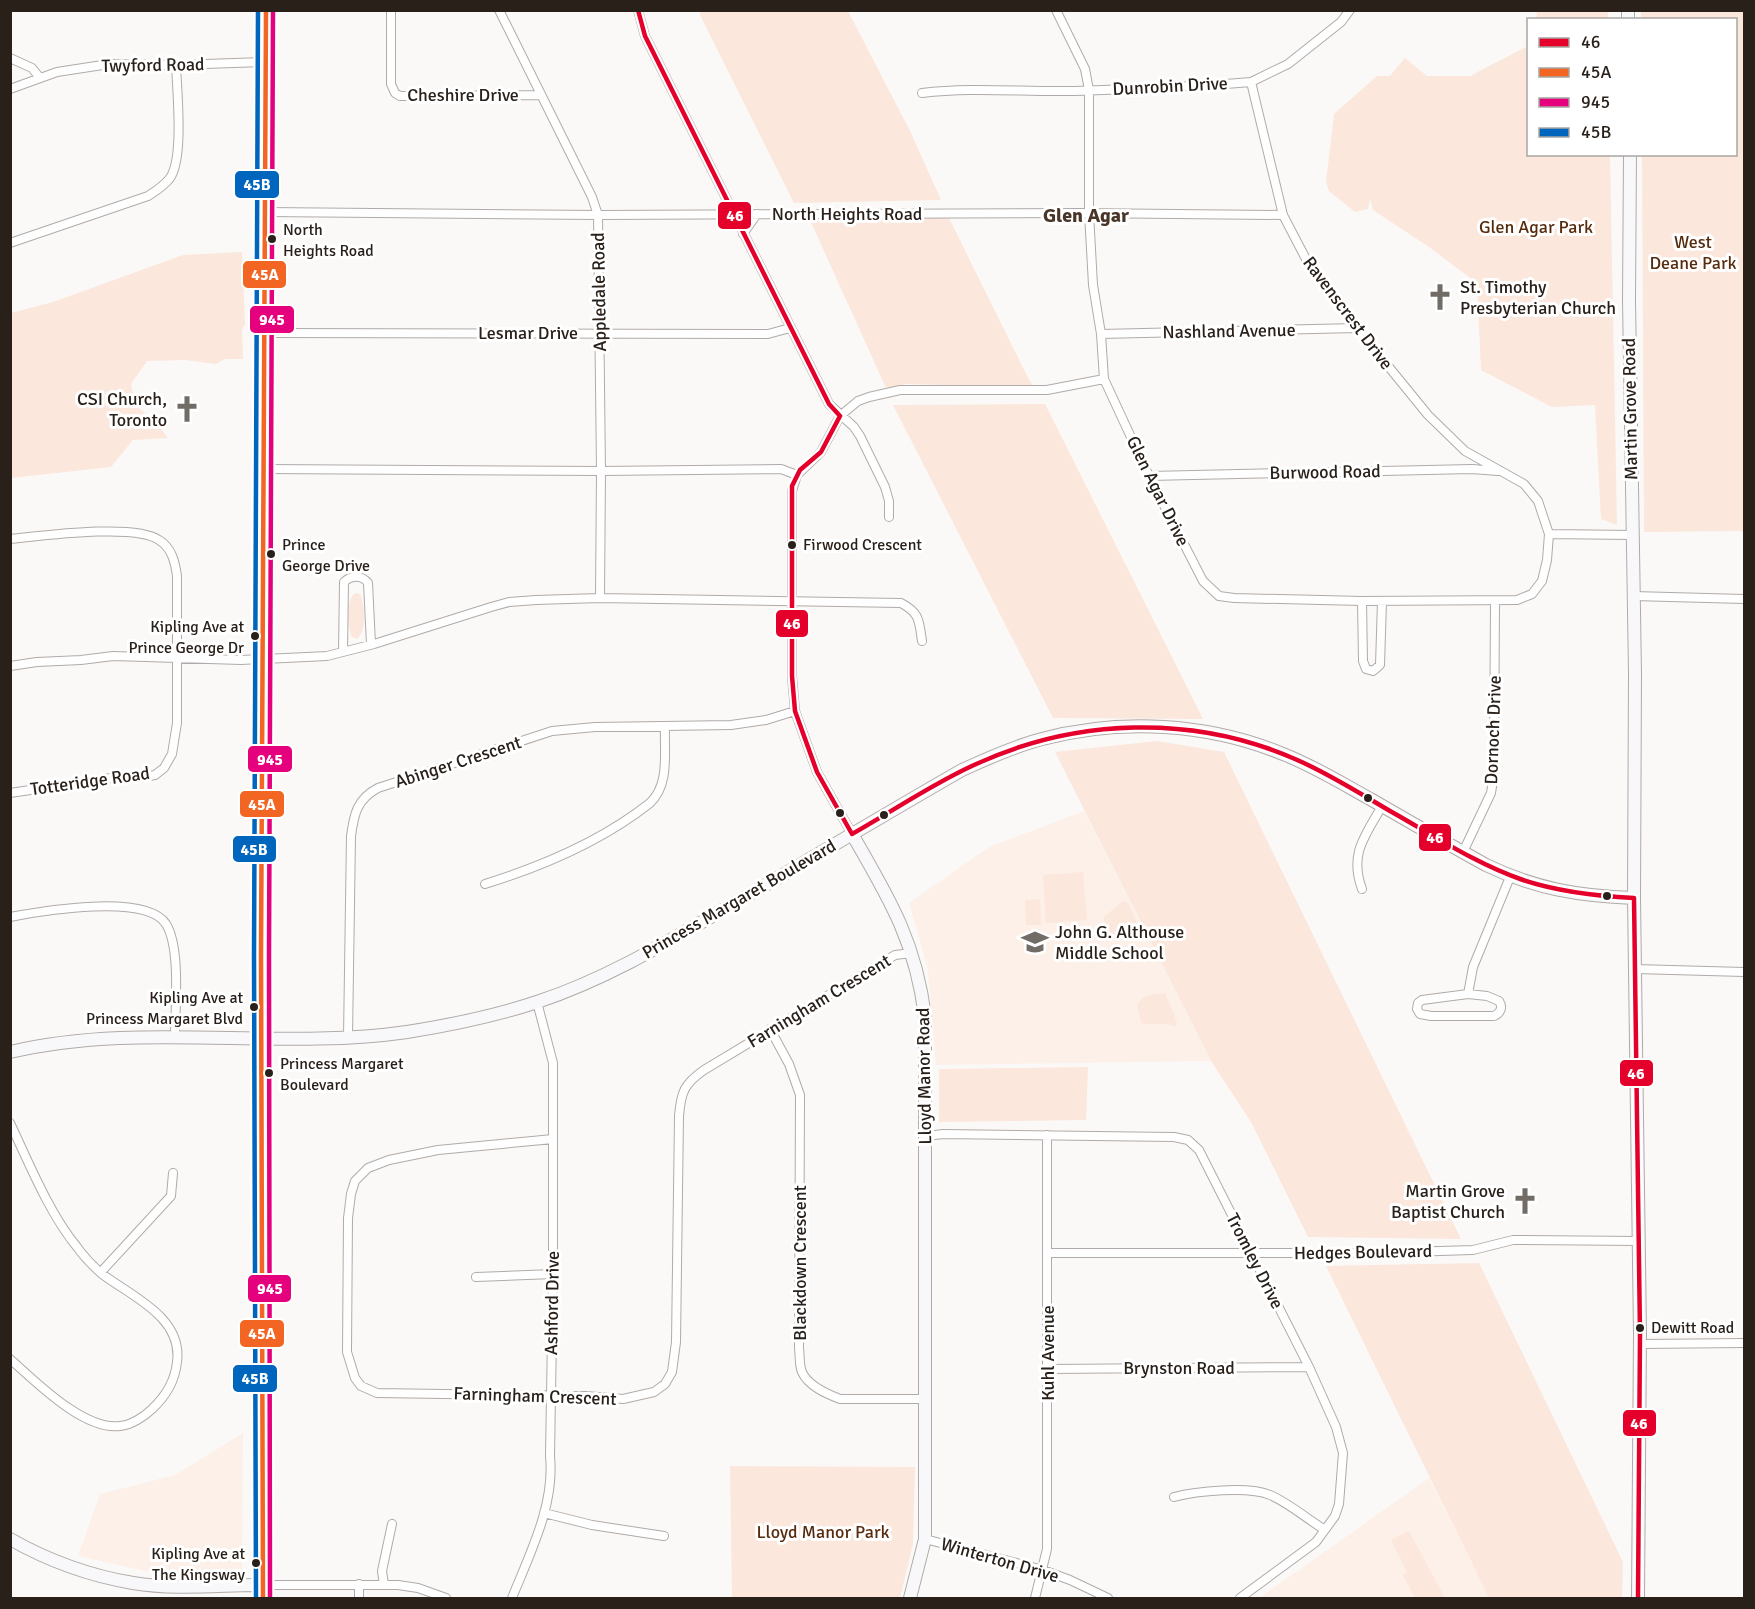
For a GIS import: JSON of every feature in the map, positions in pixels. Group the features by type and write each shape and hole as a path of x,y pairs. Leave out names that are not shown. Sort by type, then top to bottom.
{"main road":[{"path":"263,1599 263,469 266,10"},
{"name":"Martin Grove Road","path":"1630,156 1634,898 1640,1344 1638,1599"},
{"name":"Princess Margaret Boulevard","path":"10,1052 98,1039 376,1036 434,1028 537,1002 596,978 661,946 962,770 1042,739 1088,730 1164,727 1230,737 1262,746 1317,769 1510,877 1569,893 1634,898"},
{"name":"Lloyd Manor Road","path":"852,834 894,908 912,952 925,1017 925,1539 910,1599"},
{"path":"10,1539 34,1552 104,1576 133,1583 187,1586 263,1584"}],"street":[{"name":"Cheshire Drive","path":"391,10 391,84 400,96 541,95"},
{"name":"Appledale Road","path":"498,10 592,197 598,215 600,598"},
{"path":"638,10 645,36 829,404 854,427 860,436 889,501 889,517"},
{"name":"Glen Agar Drive","path":"1056,10 1085,69 1089,90 1089,213 1104,379 1149,476 1203,581 1219,596 1234,598 1362,601 1517,600 1532,594 1542,581 1547,560 1549,534"},
{"path":"1251,82 1288,64 1341,22 1350,10"},
{"path":"10,58 32,68 40,78"},
{"name":"Twyford Road","path":"10,89 69,69 109,64 176,65 266,62"},
{"path":"10,243 148,196 161,188 174,169 178,147 176,65"},
{"name":"Dunrobin Drive","path":"922,93 1089,90 1207,86 1251,82"},
{"name":"Ravenscrest Drive","path":"1251,82 1283,215 1307,261 1357,328 1428,415 1465,452 1524,484 1538,501 1549,534"},
{"name":"North Heights Road","path":"266,212 598,215 1089,213 1283,215"},
{"path":"744,234 757,214"},
{"name":"Lesmar Drive","path":"265,333 768,334 790,328"},
{"name":"Nashland Avenue","path":"1101,334 1357,328"},
{"path":"263,469 601,471 781,469 797,474 821,452 840,416 858,401 900,390 1047,390 1104,379"},
{"name":"Burwood Road","path":"1149,476 1472,469 1502,471"},
{"name":"Lloyd Manor Road","path":"797,474 792,491 792,676 795,711 818,772 852,834"},
{"name":"Totteridge Road","path":"10,539 100,531 138,533 159,539 172,553 176,563 177,658 176,738 172,754 164,768 155,775 137,778 111,778 10,793"},
{"path":"1549,534 1632,535"},
{"path":"343,652 344,582 351,577 365,579 368,583 370,644"},
{"path":"1633,596 1744,599"},
{"path":"10,666 113,656 241,660 327,656 509,602 600,598 902,603 913,610 918,617 922,641"},
{"path":"1362,601 1363,661 1366,669 1373,671 1380,665 1382,601"},
{"name":"Dornoch Drive","path":"1463,852 1491,793 1494,774 1495,601"},
{"name":"Abinger Crescent","path":"348,1037 351,836 354,815 359,802 367,794 378,788 552,731 596,727 747,724 795,711"},
{"path":"485,884 539,866 596,839 650,803 657,796 664,774 665,727"},
{"path":"1362,889 1356,873 1357,853 1382,806"},
{"path":"1468,994 1473,967 1510,877"},
{"path":"10,918 102,906 137,908 158,917 166,924 175,954 175,1037"},
{"name":"Farningham Crescent","path":"553,1139 438,1150 378,1163 360,1174 351,1194 348,1229 347,1352 355,1378 361,1386 377,1393 551,1395 623,1399 654,1392 665,1384 672,1372 675,1358 680,1116 683,1089 695,1076 770,1029 895,955 912,952"},
{"path":"1635,969 1744,972"},
{"path":"1468,994 1487,996 1499,1001 1501,1007 1499,1013 1494,1016 1431,1016 1420,1014 1417,1009 1418,1003 1422,1000 1468,994"},
{"name":"Ashford Drive","path":"512,1599 544,1513 552,1472 550,1456 553,1063 537,1002"},
{"name":"Blackdown Crescent","path":"770,1029 789,1064 800,1095 799,1348 802,1371 809,1383 840,1399 925,1399"},
{"path":"10,1123 56,1215 77,1247 101,1272 157,1313 165,1322 177,1347 177,1361 166,1393 159,1403 136,1420 121,1426 107,1426 56,1400 10,1359"},
{"name":"Tromley Drive","path":"926,1136 943,1134 1174,1137 1194,1144 1199,1150 1309,1367 1336,1427 1343,1453 1339,1504 1335,1516 1316,1542 1240,1599"},
{"name":"Kuhl Avenue","path":"1035,1599 1047,1549 1049,1253 1047,1135"},
{"path":"101,1272 171,1196 173,1173"},
{"name":"Hedges Boulevard","path":"1049,1253 1252,1254 1473,1250 1514,1240 1639,1241"},
{"path":"476,1277 553,1274"},
{"path":"1640,1344 1744,1343"},
{"name":"Brynston Road","path":"1048,1369 1309,1367"},
{"path":"1174,1497 1188,1493 1234,1491 1269,1494 1324,1530"},
{"path":"544,1513 601,1527 664,1536"},
{"path":"384,1585 382,1571 392,1524"},
{"name":"Winterton Drive","path":"925,1539 1043,1570 1070,1580 1107,1599"},
{"path":"263,1584 408,1586 447,1599"},
{"path":"359,1584 359,1599"}],"shaded area":[{"name":"John G. Althouse Middle School","path":"1084,811 1211,1061 936,1065 928,970 909,903 989,847"},
{"path":"243,1433 242,1572 155,1573 78,1556 100,1494 175,1475"},
{"path":"1429,1478 1489,1598 1259,1598"}],"green space":[{"path":"699,11 848,11 911,133 941,200 794,203"},
{"path":"1608,11 1608,18 1536,18 1537,12"},
{"name":"West Deane Park","path":"1641,11 1744,11 1744,531 1644,532 1642,156 1737,156 1737,18 1641,18"},
{"name":"Glen Agar Park","path":"1527,47 1527,156 1610,156 1617,525 1601,519 1595,405 1552,407 1481,370 1477,283 1429,247 1373,210 1370,199 1368,209 1355,212 1329,191 1326,182 1334,114 1377,76 1390,76 1405,58 1427,76 1470,76"},
{"path":"949,218 1034,387 906,384 886,388 810,220"},
{"path":"242,252 245,324 242,330 243,359 225,359 216,364 184,360 147,361 131,384 135,405 156,422 168,438 133,440 111,467 11,478 11,313 53,302 183,255"},
{"path":"1045,404 1203,719 1053,718 893,405"},
{"path":"355,593 360,594 364,611 364,624 357,639 350,633 348,621 350,601"},
{"path":"1157,741 1224,752 1461,1239 1308,1237 1251,1122 1211,1061 1055,752"},
{"path":"1083,872 1087,920 1046,923 1043,875"},
{"path":"1040,899 1041,925 1026,925 1025,900"},
{"path":"1123,901 1128,903 1139,927 1116,937 1105,928 1104,917"},
{"path":"1165,993 1177,1022 1175,1026 1141,1022 1137,1005 1140,1001 1150,995"},
{"path":"1088,1067 1086,1120 939,1122 939,1069"},
{"path":"1479,1263 1623,1562 1622,1598 1489,1598 1326,1266"},
{"name":"Lloyd Manor Park","path":"730,1466 915,1467 913,1544 900,1598 732,1598"},
{"path":"1409,1531 1445,1598 1415,1598 1403,1575 1407,1572 1391,1540"}],"transit line":[{"name":"45B","path":"256,1598 254,954 258,10"},
{"name":"45A","path":"263,1598 261,954 266,10"},
{"name":"945","path":"270,1598 269,954 273,10"},
{"name":"46","path":"638,10 645,36 829,404 840,416"},
{"name":"46","path":"840,416 821,452 800,470 792,486 792,676 795,711 817,772 852,834"},
{"name":"46","path":"852,834 943,781 1013,749 1052,738 1093,731 1134,728 1175,729 1216,734 1256,744 1295,759 1472,857 1523,880 1578,893 1634,898"},
{"name":"46","path":"1634,898 1640,1334 1638,1598"}],"place":[{"name":"North Heights Road","path":"272,239"},
{"name":"St. Timothy Presbyterian Church","path":"1440,297"},
{"name":"CSI Church, Toronto","path":"187,409"},
{"name":"Firwood Crescent","path":"792,545"},
{"name":"Prince George Drive","path":"271,554"},
{"name":"Kipling Ave at Prince George Dr","path":"255,636"},
{"name":"John G. Althouse Middle School","path":"1035,942"},
{"name":"Kipling Ave at Princess Margaret Blvd","path":"254,1007"},
{"name":"Princess Margaret Boulevard","path":"269,1073"},
{"name":"Martin Grove Baptist Church","path":"1525,1201"},
{"name":"Dewitt Road","path":"1640,1328"},
{"name":"Kipling Ave at The Kingsway","path":"256,1563"}],"district":[{"name":"Glen Agar","path":"1086,215"}]}
